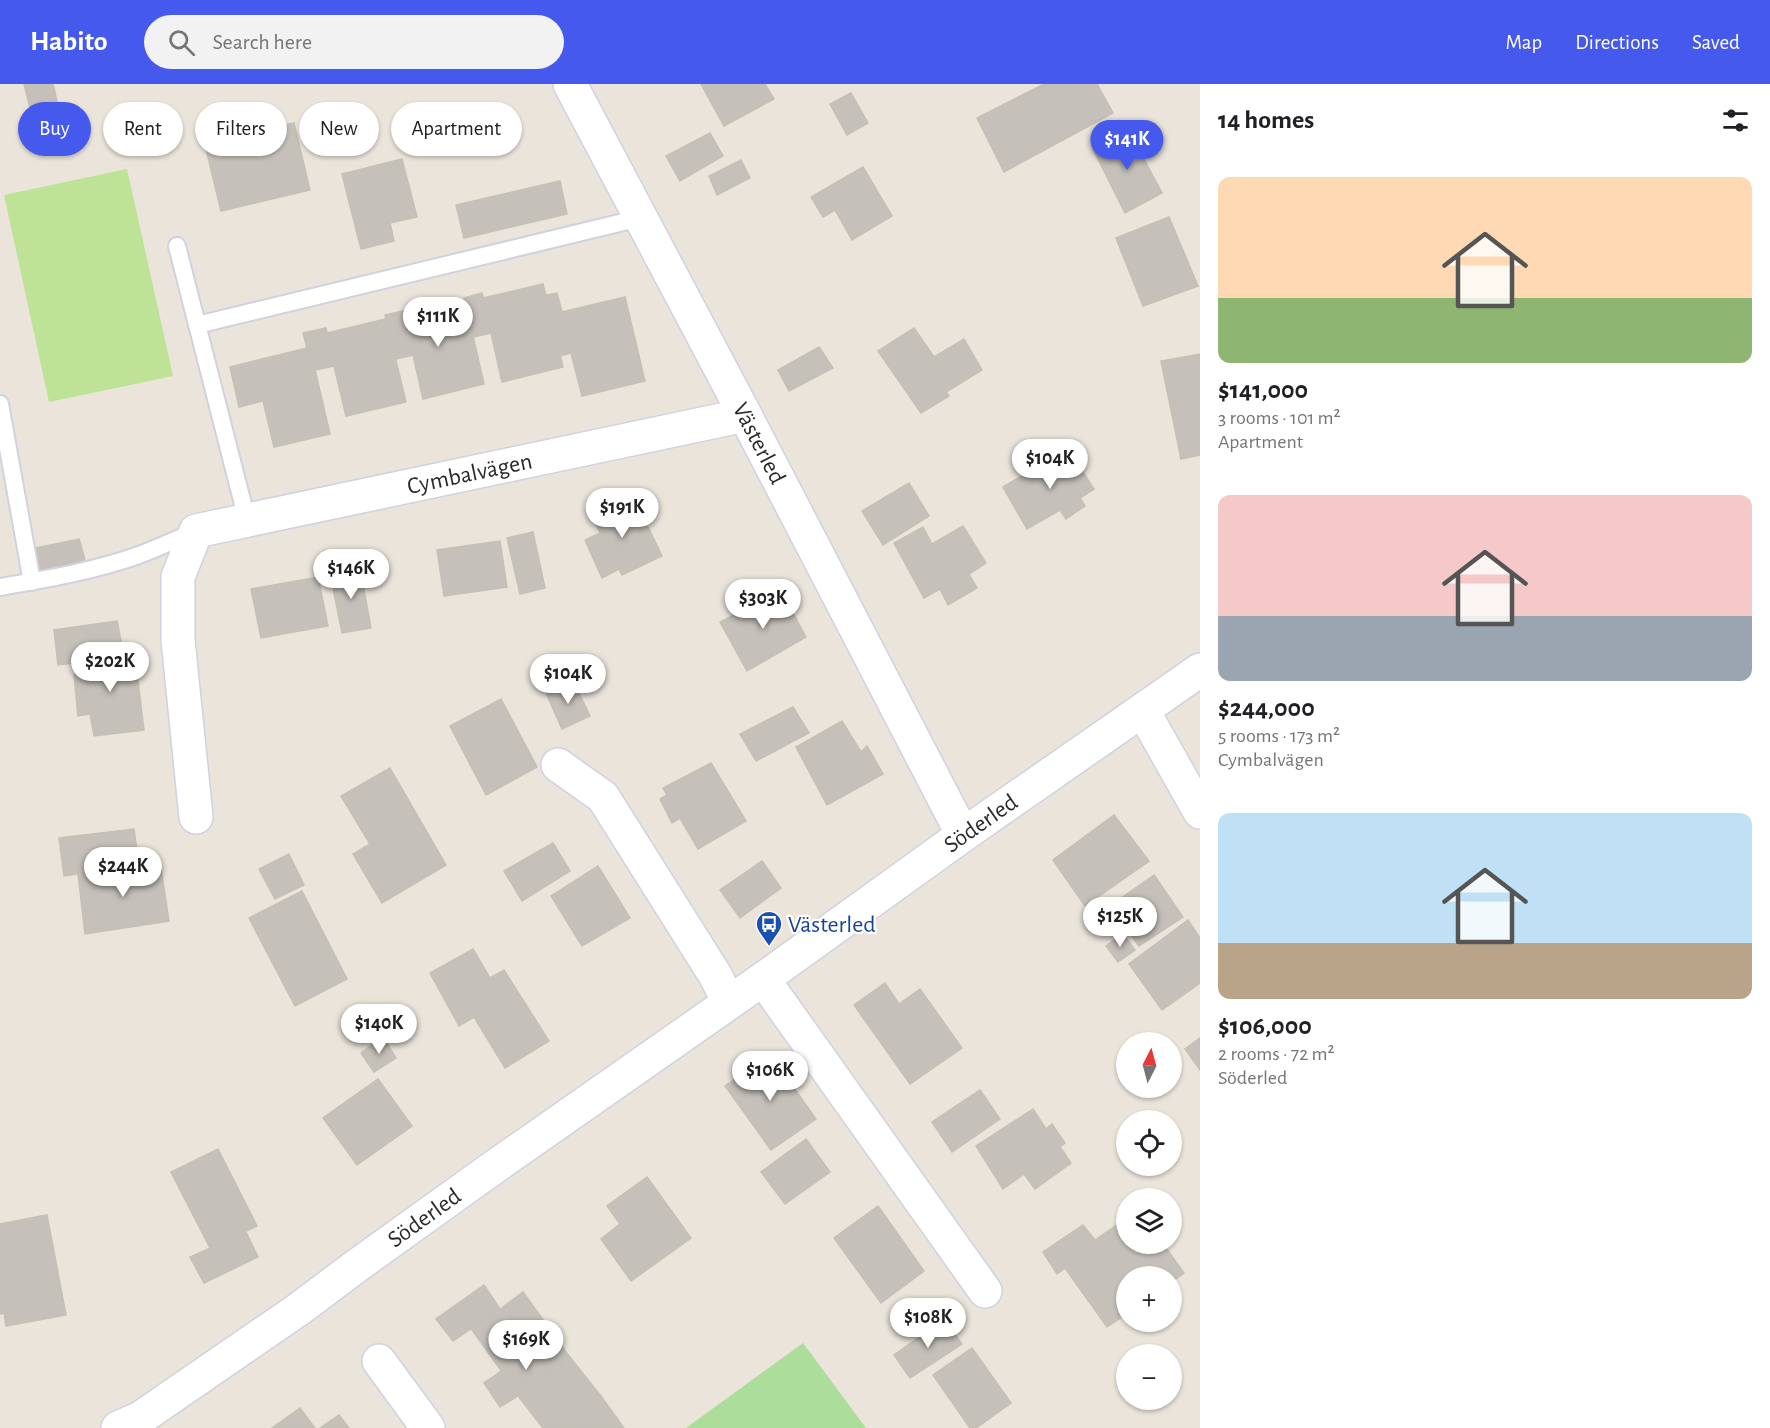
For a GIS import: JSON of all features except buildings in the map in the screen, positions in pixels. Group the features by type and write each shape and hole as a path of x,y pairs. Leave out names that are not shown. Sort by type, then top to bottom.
{"street":[{"name":"Västerled","path":"570,84 963,835"},
{"name":"Cymbalvägen","path":"196,531 745,415"},
{"path":"196,531 178,576 178,640 196,817"},
{"name":"Söderled","path":"118,1428 139,1419 299,1309 490,1170 763,980 963,835 1200,670"},
{"path":"1143,711 1200,812"},
{"path":"558,765 603,796 715,975 729,1002"},
{"path":"763,980 985,1291"},
{"path":"379,1360 428,1428"}],"lane":[{"path":"197,325 640,218"},
{"path":"177,246 247,520"},
{"path":"0,404 32,582"},
{"name":"Cymbalvägen","path":"0,587 69,575 138,555 196,531"}],"green space":[{"path":"127,169 173,376 49,402 4,195"},
{"path":"803,1343 866,1428 686,1428"}],"place":[{"name":"Västerled","path":"769,947"}]}
